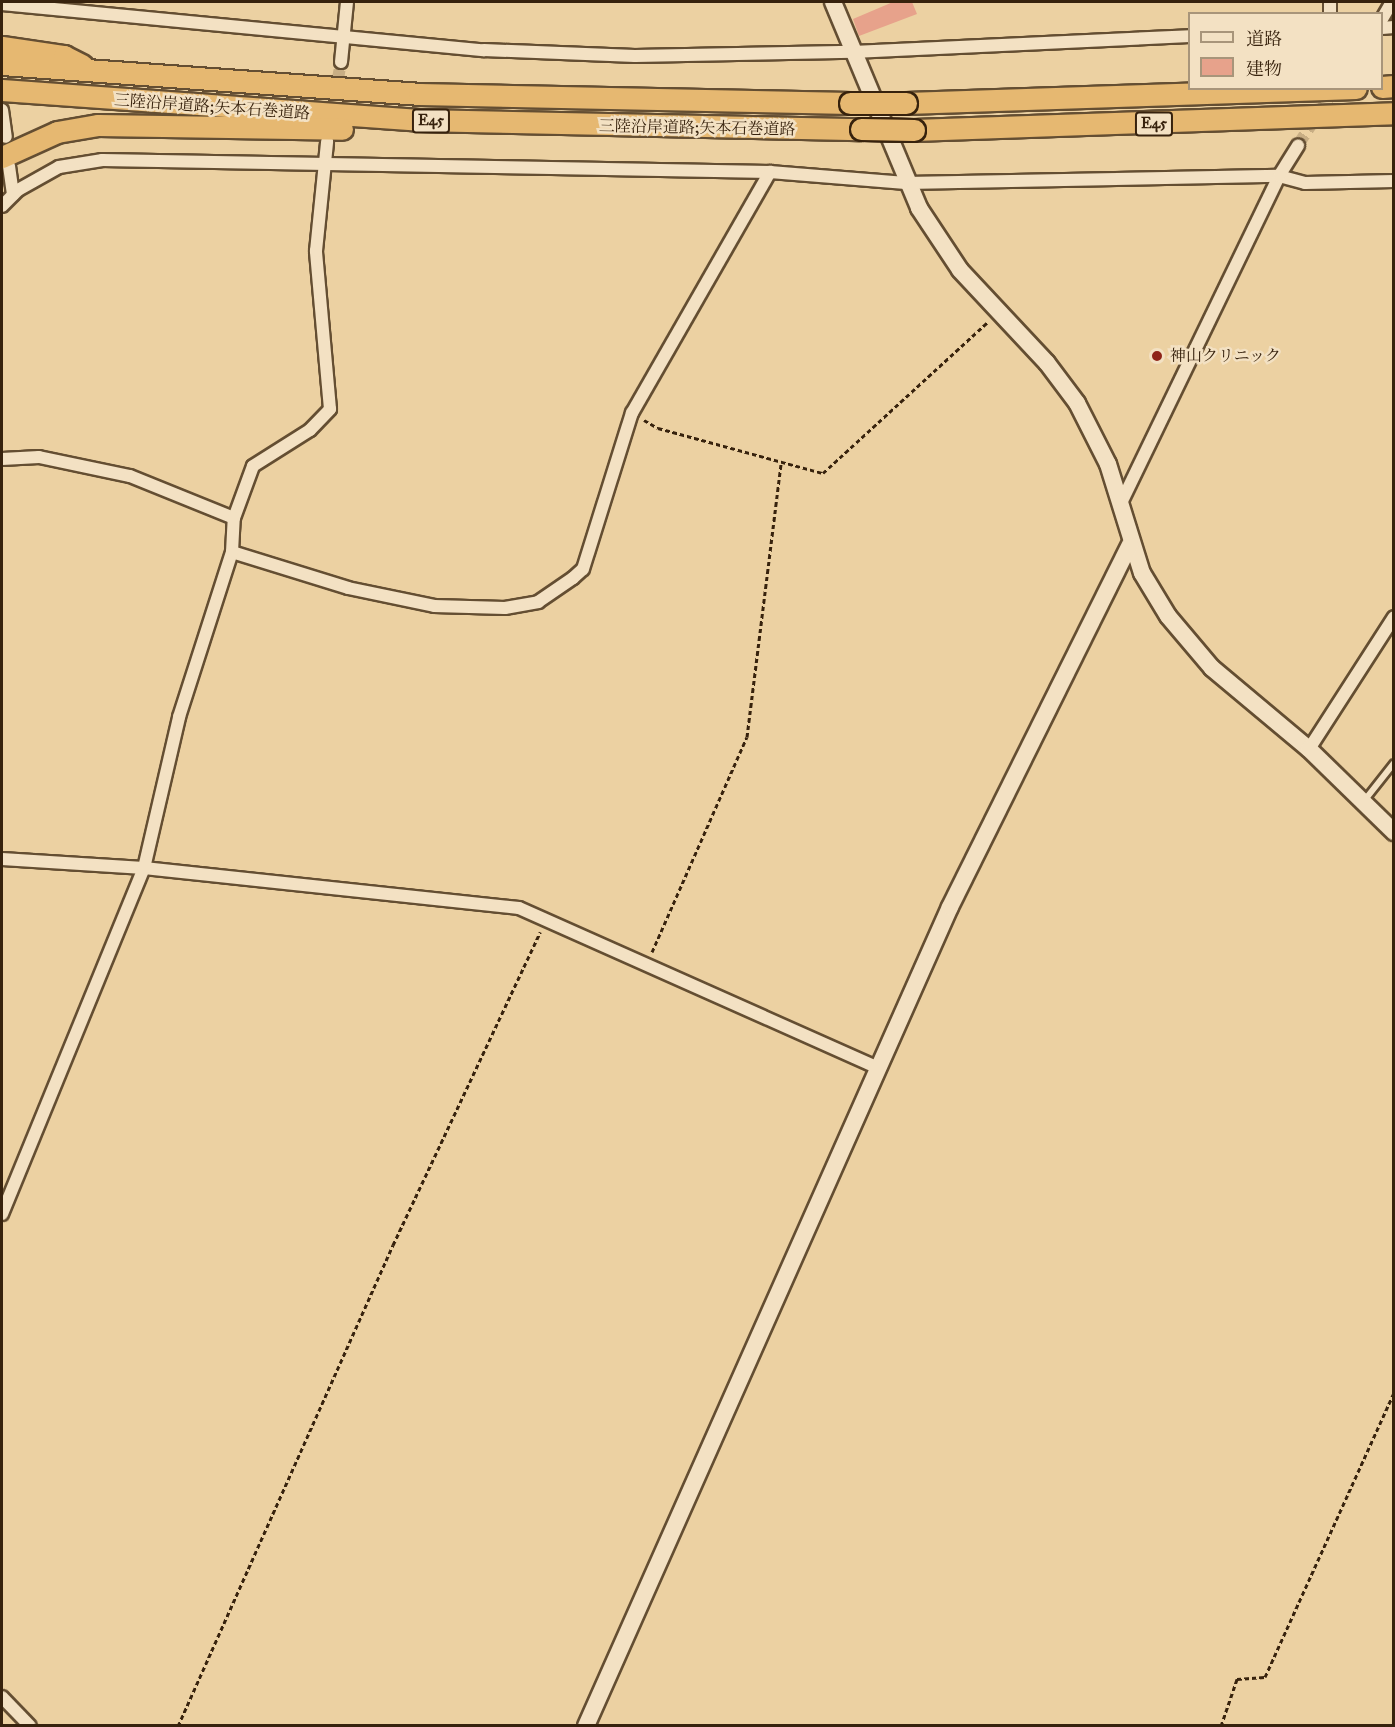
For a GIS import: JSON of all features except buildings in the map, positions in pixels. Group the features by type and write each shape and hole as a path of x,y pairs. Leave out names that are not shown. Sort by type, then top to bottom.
{"highway":[{"path":"2,47 64,56 97,72"},
{"name":"三陸沿岸道路;矢本石巻道路","path":"2,64 521,98 906,103 1296,90"},
{"name":"三陸沿岸道路;矢本石巻道路","path":"2,90 231,109 580,126 914,130 1394,113"},
{"path":"5,153 57,132 98,125 417,131 580,126"}],"street":[{"path":"341,62 347,2"},
{"path":"833,2 906,183 960,270 1000,311 1077,403 1122,501 1130,545 1168,616 1205,659 1309,749 1394,832"},
{"path":"1383,17 1392,2"},
{"path":"2,4 484,51 623,55 853,52 1188,36"},
{"path":"2,110 5,153 13,195"},
{"path":"2,1214 144,868 179,717 231,552 234,519 253,466 310,430 330,409 332,394 317,307 322,164 327,142"},
{"path":"1122,501 1279,176 1298,145"},
{"path":"2,206 13,195 59,167 102,160 770,172 906,183 1279,176 1305,183 1394,181"},
{"path":"231,552 348,588 434,606 505,608 538,602 583,568 632,413 770,172"},
{"path":"2,459 39,457 130,476 234,519"},
{"path":"586,1725 955,896 1130,545"},
{"path":"1309,749 1394,617"},
{"path":"2,859 144,868 519,908 547,917 879,1068"},
{"path":"2,1697 30,1725"}],"lane":[{"path":"1363,801 1394,763"}],"path":[{"path":"632,413 658,428 824,473 1000,311"},
{"path":"648,962 747,737 781,463"},
{"path":"178,1725 388,1256 547,917"},
{"path":"1221,1725 1236,1679 1264,1677 1394,1392"}],"tunnel":[{"path":"331,117 341,62"},
{"path":"1298,145 1334,90"}],"place":[{"name":"神山クリニック","path":"1157,356"}]}
